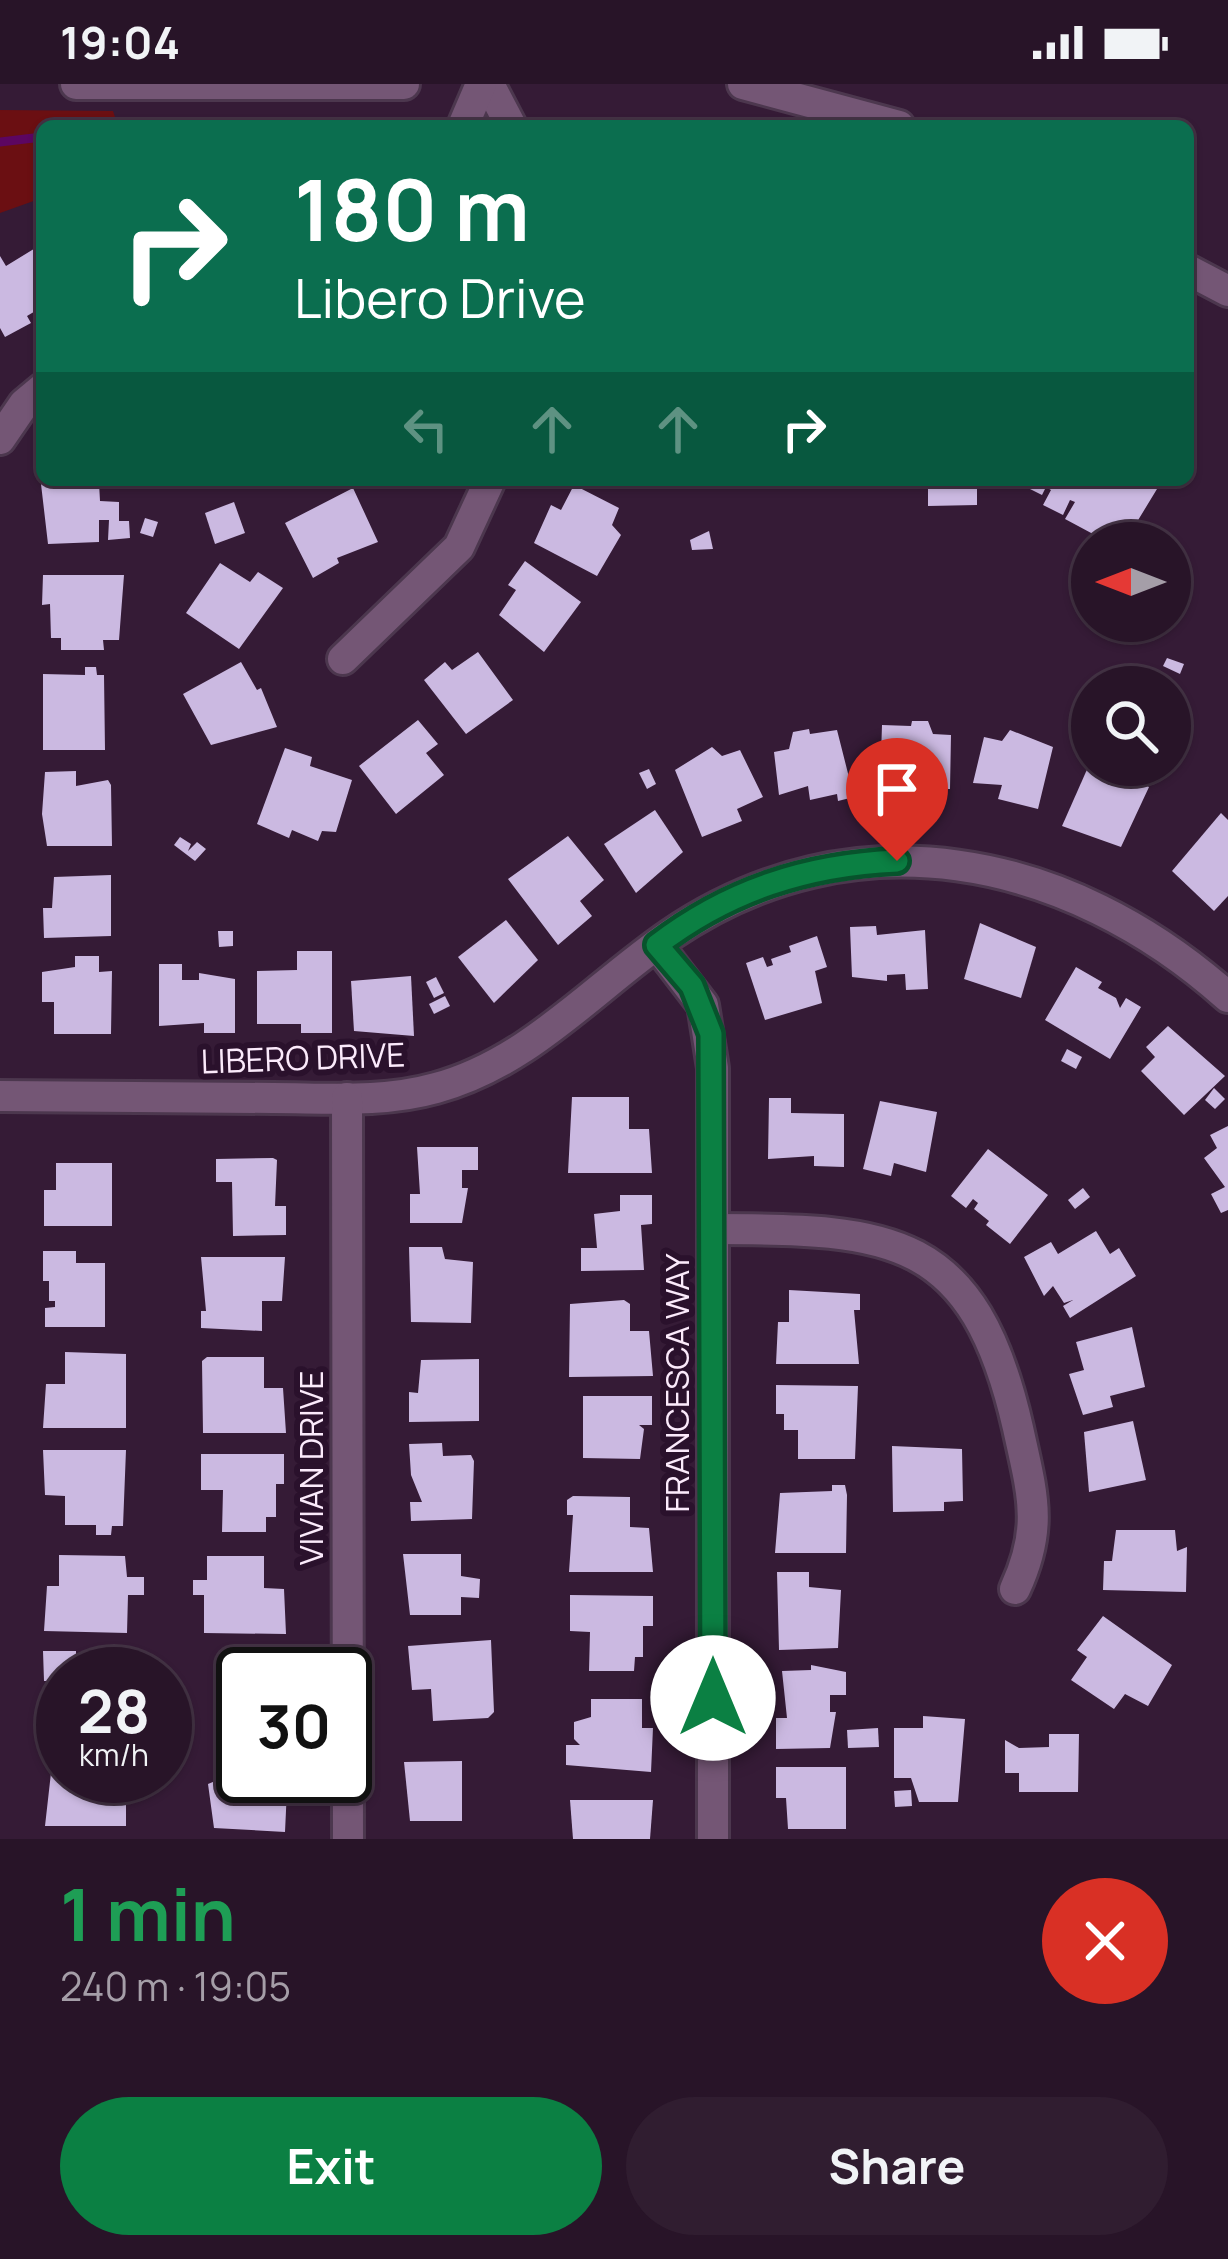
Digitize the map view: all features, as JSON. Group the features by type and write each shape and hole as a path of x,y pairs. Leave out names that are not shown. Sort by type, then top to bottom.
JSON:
{"street":[{"path":"76,84 404,84"},
{"path":"466,120 485,84"},
{"path":"485,84 507,120"},
{"path":"743,84 877,120"},
{"path":"1194,273 1228,291"},
{"path":"0,439 36,394"},
{"path":"343,659 459,547 487,486"},
{"name":"LIBERO DRIVE","path":"0,1096 347,1098 435,1088 508,1058 657,945 731,898 774,880 850,863 942,862 994,869 1077,899 1161,947 1228,997"},
{"name":"FRANCESCA WAY","path":"657,945 692,986 711,1034 713,1839"},
{"name":"VIVIAN DRIVE","path":"347,1098 348,1839"},
{"path":"713,1229 858,1233 922,1258 970,1300 1003,1360 1034,1504 1031,1555 1015,1589"}],"shaded area":[{"path":"0,110 113,111 116,120 36,120 36,200 0,213"}],"building":[{"path":"36,248 36,311 27,316 31,323 5,337 0,328 0,256 6,266"},
{"path":"41,486 99,486 100,501 119,502 119,521 129,521 130,538 108,540 109,520 99,520 99,542 48,544"},
{"path":"573,486 619,508 612,525 621,535 597,576 534,543 551,505 561,510"},
{"path":"928,486 977,486 977,505 928,506"},
{"path":"1029,486 1157,489 1137,522 1071,522 1065,519 1075,502 1070,500 1063,515 1043,505 1051,490 1046,487 1042,495"},
{"path":"353,488 378,542 337,558 339,563 313,578 285,523"},
{"path":"234,502 245,533 215,544 205,513"},
{"path":"145,518 158,522 153,537 140,533"},
{"path":"709,531 713,549 692,550 690,540"},
{"path":"525,561 581,602 544,652 499,615 516,590 508,585"},
{"path":"220,563 250,582 258,572 283,588 239,649 186,613"},
{"path":"43,575 124,575 119,640 103,640 104,650 61,650 61,638 51,638 50,604 42,605"},
{"path":"478,652 513,700 466,734 424,680 445,662 452,670"},
{"path":"1167,658 1184,664 1183,666 1163,666"},
{"path":"241,662 257,690 261,688 277,727 211,745 183,694"},
{"path":"85,667 96,667 97,675 104,675 105,750 43,750 43,674 85,675"},
{"path":"418,720 438,744 426,753 444,775 396,814 359,766"},
{"path":"912,721 928,721 933,734 951,735 950,789 929,789 929,777 920,777 920,793 880,787 882,725 911,726"},
{"path":"809,729 810,734 837,730 854,797 838,801 837,794 810,800 808,786 779,795 774,752 789,749 793,732"},
{"path":"1010,730 1053,747 1038,809 998,799 1002,785 973,783 984,737 1002,741"},
{"path":"712,747 722,756 740,750 763,797 737,809 742,821 702,837 675,770"},
{"path":"285,748 312,757 310,766 352,780 336,832 322,831 318,841 292,830 289,838 257,824"},
{"path":"649,769 656,784 647,789 639,773"},
{"path":"76,771 76,786 108,780 111,785 112,846 47,846 42,814 45,772"},
{"path":"1080,786 1149,787 1121,847 1062,826"},
{"path":"655,810 683,852 636,893 604,844"},
{"path":"1221,813 1228,820 1228,896 1214,911 1172,871"},
{"path":"568,836 604,880 580,901 592,916 558,945 508,879"},
{"path":"180,837 191,844 188,851 197,842 206,849 195,861 174,845"},
{"path":"111,875 111,936 44,938 43,908 52,908 54,877"},
{"path":"506,920 538,960 494,1003 458,957"},
{"path":"980,923 1036,947 1021,998 964,979"},
{"path":"876,926 877,935 925,930 928,989 906,990 905,974 887,975 887,981 852,977 850,927"},
{"path":"218,931 233,931 233,946 219,947"},
{"path":"817,936 827,967 815,971 822,1003 765,1020 746,963 763,957 767,967 773,965 771,959 791,952 789,946"},
{"path":"297,951 332,951 332,1033 301,1033 301,1024 257,1024 257,971 297,970"},
{"path":"75,956 99,956 99,972 112,971 111,1034 54,1034 54,1002 42,1002 42,972 75,967"},
{"path":"159,964 182,964 182,980 199,980 199,973 235,979 235,1033 204,1033 204,1023 159,1026"},
{"path":"1076,967 1102,982 1098,988 1116,998 1120,1008 1126,998 1141,1007 1110,1059 1045,1020"},
{"path":"411,976 414,1036 354,1031 351,981"},
{"path":"436,977 444,993 434,998 426,982"},
{"path":"445,996 450,1006 434,1014 429,1004"},
{"path":"1168,1026 1225,1076 1184,1115 1141,1071 1155,1057 1146,1047"},
{"path":"1067,1049 1082,1057 1076,1069 1061,1061"},
{"path":"1214,1088 1225,1099 1215,1109 1205,1100"},
{"path":"572,1097 629,1097 629,1129 649,1129 652,1173 568,1173"},
{"path":"769,1098 791,1098 791,1113 844,1114 844,1167 814,1166 814,1156 768,1159"},
{"path":"880,1101 937,1112 926,1172 894,1163 891,1176 863,1169"},
{"path":"1228,1126 1228,1210 1221,1213 1211,1194 1225,1187 1204,1158 1217,1148 1210,1135"},
{"path":"417,1147 478,1147 478,1170 462,1170 462,1188 468,1188 462,1223 410,1223 410,1194 420,1194"},
{"path":"988,1149 1048,1195 1010,1244 986,1225 989,1221 974,1209 978,1203 973,1199 966,1208 951,1196"},
{"path":"216,1159 277,1160 275,1206 286,1206 286,1235 233,1236 232,1182 216,1182"},
{"path":"56,1163 112,1163 112,1226 44,1226 44,1190 56,1190"},
{"path":"1083,1188 1090,1197 1075,1209 1068,1200"},
{"path":"620,1195 652,1195 652,1224 641,1225 644,1270 581,1271 581,1248 597,1248 594,1214 620,1211"},
{"path":"1096,1231 1110,1254 1119,1248 1136,1276 1070,1318 1063,1306 1073,1300 1064,1303 1053,1286 1044,1296 1024,1257 1051,1242 1058,1254"},
{"path":"409,1247 442,1247 445,1259 473,1262 471,1323 411,1322"},
{"path":"43,1251 76,1251 76,1263 105,1263 105,1327 45,1327 45,1308 55,1307 55,1301 49,1301 49,1281 43,1281"},
{"path":"201,1257 285,1257 282,1301 262,1301 262,1331 201,1328 201,1311 206,1311"},
{"path":"789,1290 860,1294 860,1310 854,1310 859,1364 776,1364 778,1322 789,1322"},
{"path":"624,1300 630,1304 630,1331 649,1331 653,1376 569,1377 570,1304"},
{"path":"1132,1327 1145,1387 1110,1396 1113,1407 1083,1415 1069,1374 1084,1370 1076,1342"},
{"path":"65,1352 126,1354 126,1428 43,1428 46,1384 65,1384"},
{"path":"207,1357 264,1357 264,1388 283,1388 286,1433 203,1433 202,1361"},
{"path":"479,1359 479,1421 409,1422 409,1392 418,1393 421,1360"},
{"path":"776,1385 858,1386 855,1459 798,1459 798,1430 784,1430 784,1414 776,1414"},
{"path":"583,1396 652,1396 652,1425 639,1425 644,1429 640,1459 583,1458"},
{"path":"1133,1421 1146,1480 1089,1492 1084,1432"},
{"path":"442,1443 443,1456 471,1455 474,1461 472,1519 411,1521 410,1502 422,1502 411,1475 409,1444"},
{"path":"892,1446 962,1449 963,1501 944,1502 944,1511 893,1512"},
{"path":"43,1450 126,1450 123,1526 112,1526 111,1535 96,1535 96,1525 65,1525 65,1496 45,1495"},
{"path":"201,1454 284,1454 284,1484 276,1484 276,1517 266,1517 266,1532 222,1532 223,1490 201,1490"},
{"path":"832,1485 845,1485 846,1553 775,1553 780,1493 832,1491"},
{"path":"573,1496 630,1497 630,1527 649,1528 653,1572 569,1572 573,1515 567,1515 567,1500"},
{"path":"1116,1530 1175,1530 1177,1551 1187,1547 1186,1592 1103,1590 1104,1561 1112,1561"},
{"path":"403,1554 461,1554 461,1576 480,1579 479,1598 461,1597 461,1615 410,1615"},
{"path":"59,1555 125,1556 127,1577 144,1577 144,1595 128,1595 127,1633 44,1631 47,1586 59,1586"},
{"path":"207,1556 264,1556 264,1588 284,1589 286,1634 204,1633 204,1595 193,1595 193,1580 207,1580"},
{"path":"777,1572 809,1572 809,1587 841,1590 838,1648 779,1650"},
{"path":"570,1595 653,1596 653,1626 643,1626 643,1657 635,1657 634,1671 589,1671 590,1632 570,1631"},
{"path":"1103,1616 1172,1665 1148,1706 1125,1694 1114,1709 1071,1680 1087,1657 1077,1650"},
{"path":"491,1640 494,1712 488,1718 433,1721 431,1689 412,1690 408,1646"},
{"path":"811,1665 846,1672 846,1695 830,1695 830,1712 836,1712 830,1748 776,1749 776,1718 787,1718 782,1671 811,1670"},
{"path":"591,1699 642,1699 642,1728 653,1728 651,1772 566,1765 566,1745 580,1745 574,1739 574,1722 591,1717"},
{"path":"923,1716 965,1719 958,1802 919,1802 911,1778 894,1778 894,1728 923,1728"},
{"path":"878,1728 879,1747 848,1748 847,1730"},
{"path":"1049,1734 1079,1734 1078,1792 1019,1792 1019,1773 1005,1773 1005,1740 1019,1748 1049,1747"},
{"path":"462,1761 462,1821 410,1821 404,1762"},
{"path":"776,1767 846,1767 846,1829 788,1829 786,1798 776,1798"},
{"path":"216,1781 216,1803 286,1803 285,1832 214,1828 208,1784"},
{"path":"911,1790 912,1806 895,1807 894,1791"},
{"path":"570,1800 653,1800 650,1839 573,1839"},
{"path":"48,1803 126,1803 126,1826 45,1826"}],"waterway":[{"path":"0,142 36,138"}],"route":[{"path":"713,1698 711,1034 692,986 657,945 731,898 774,880 850,863 897,861"}]}
